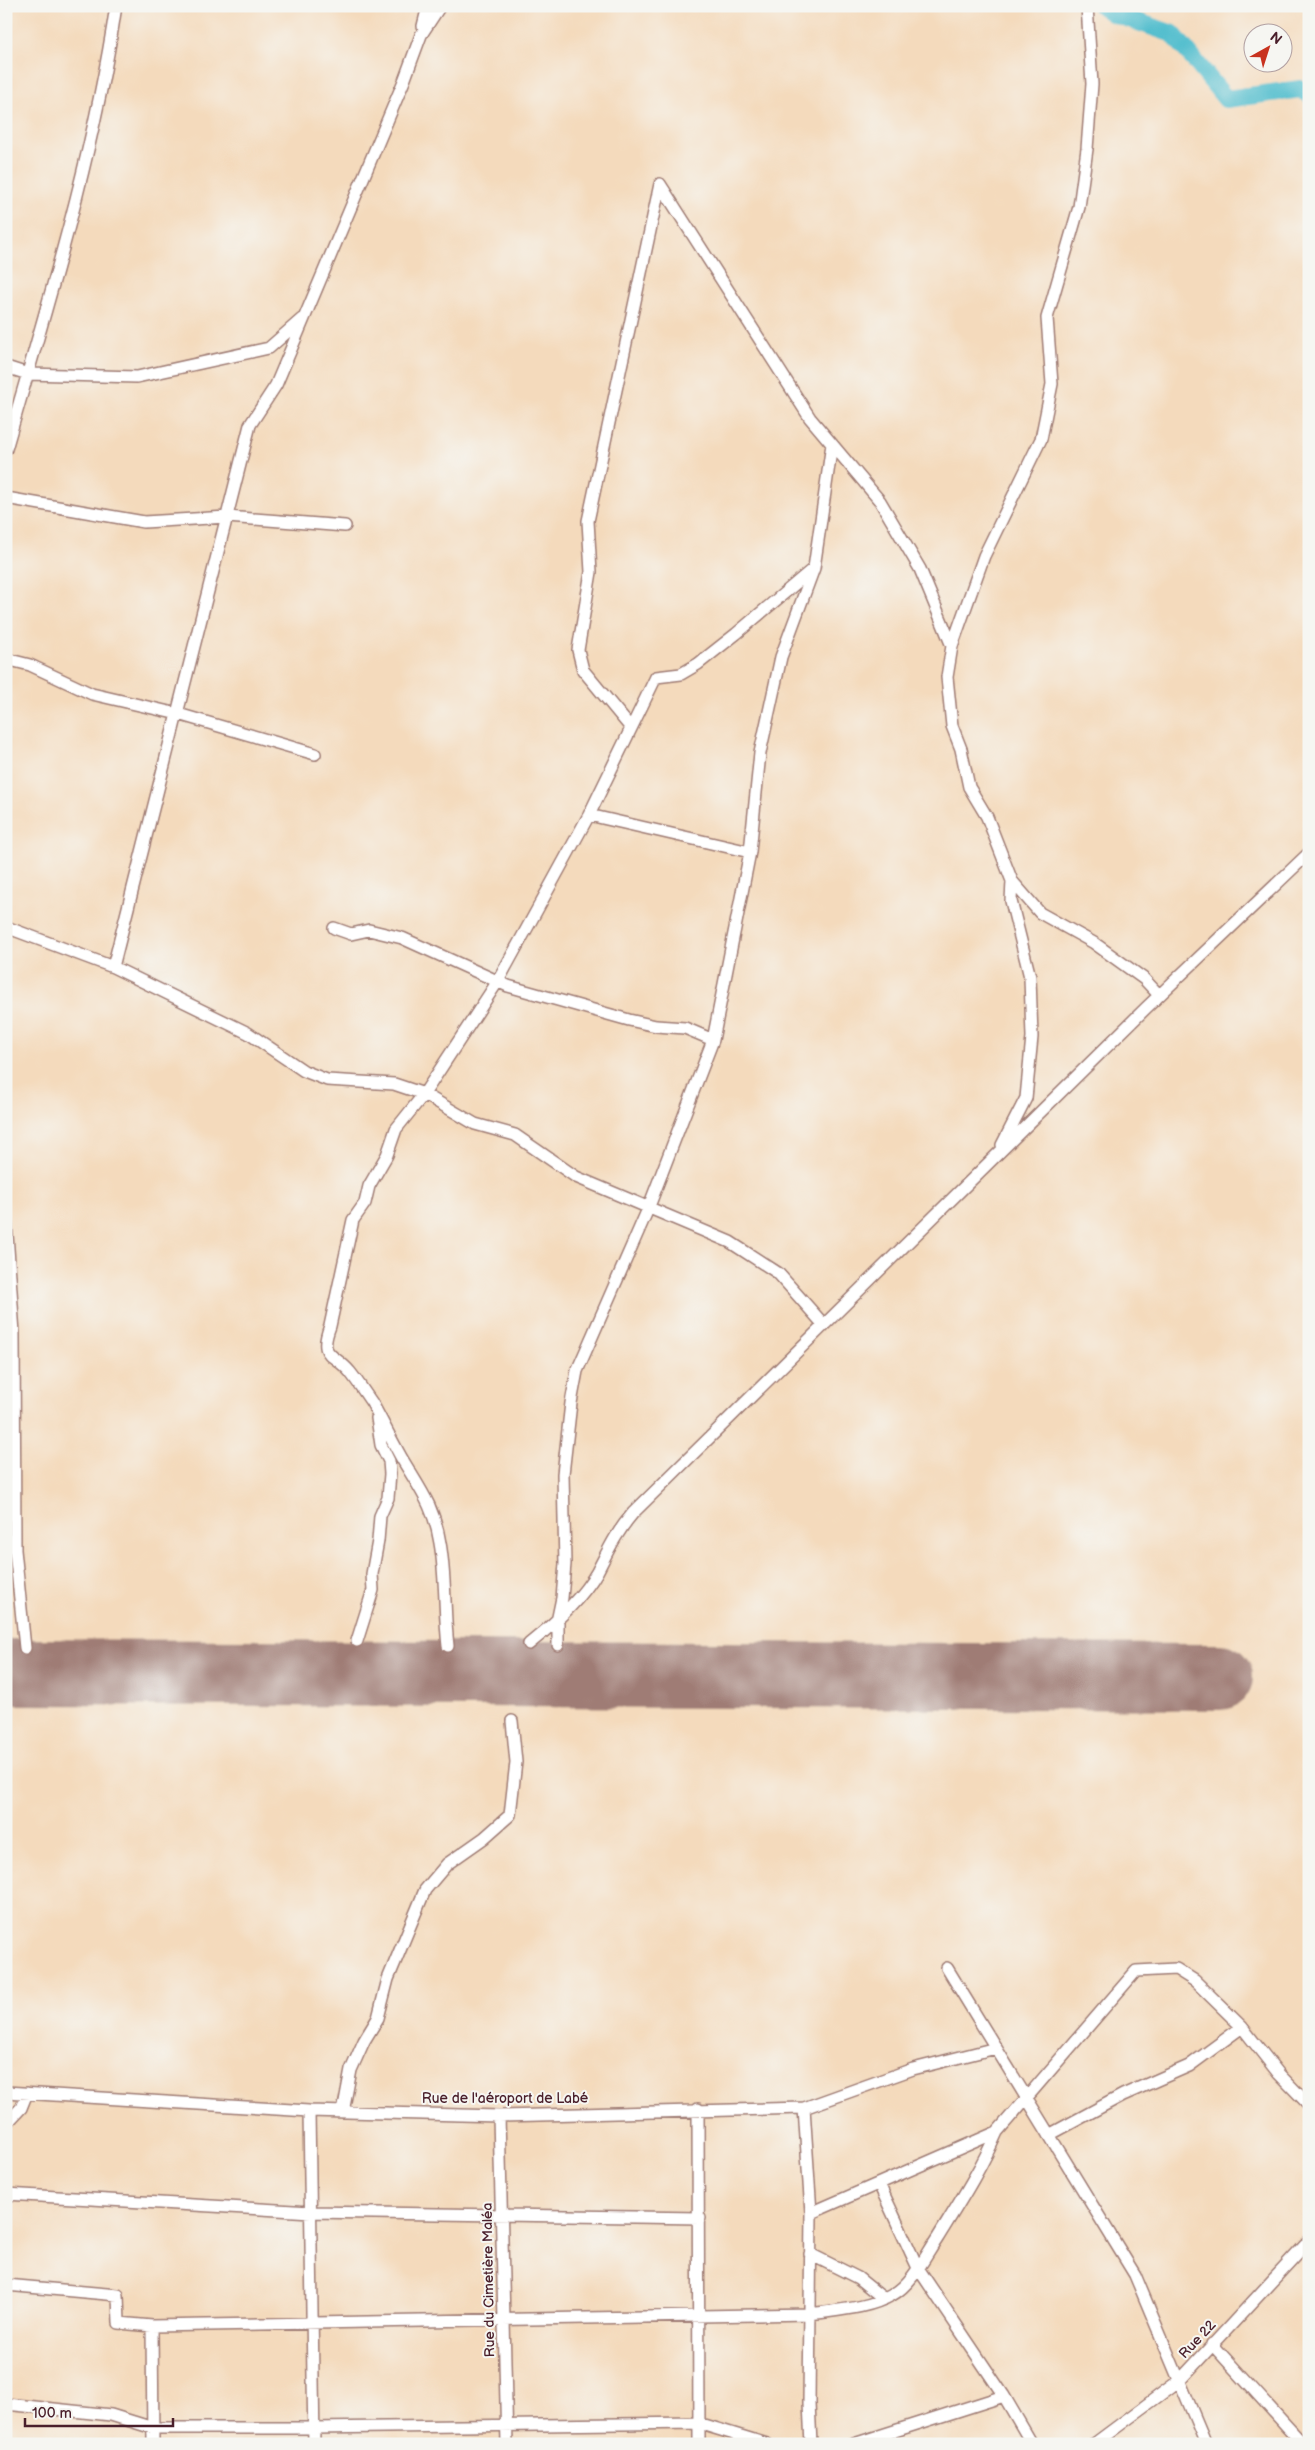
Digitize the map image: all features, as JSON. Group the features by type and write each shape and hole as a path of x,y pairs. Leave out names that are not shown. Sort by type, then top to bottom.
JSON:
{"street":[{"path":"6,449 79,194 105,82 116,6"},
{"path":"113,968 250,426 276,385 404,81 421,35 428,6"},
{"path":"421,35 440,6"},
{"path":"1087,6 1092,84 1087,150 1080,206 1047,318 1052,384 1041,439 984,556 952,646 947,677 952,726 961,749 969,787 987,817 1012,881 1040,913 1094,943 1144,979 1160,995"},
{"path":"631,728 583,670 578,650 591,572 588,521 660,184 810,418 880,501 920,569 952,646"},
{"path":"6,367 28,374 138,377 269,348 304,318"},
{"path":"558,1645 558,1618 565,1564 563,1474 571,1403 577,1371 648,1209 713,1040 750,852 760,753 782,657 814,568 832,444"},
{"path":"6,498 144,522 227,517 345,526"},
{"path":"448,1646 440,1543 434,1516 426,1496 400,1456 376,1411 348,1370 326,1350 324,1341 330,1326 353,1220 365,1203 369,1186 387,1155 396,1129 424,1094 498,981 589,815 656,677 680,674 698,664 814,568"},
{"path":"6,659 30,665 92,694 178,714 314,754"},
{"path":"589,815 750,852"},
{"path":"529,1644 569,1608 596,1572 608,1547 633,1513 996,1155 1309,853"},
{"path":"996,1155 1026,1098 1032,1037 1030,977 1011,902 1012,881"},
{"path":"6,927 113,968 248,1033 304,1071 327,1080 394,1084 424,1094 475,1124 515,1135 576,1177 730,1242 778,1273 824,1325"},
{"path":"334,928 351,934 370,930 402,938 498,981 629,1020 656,1026 685,1028 713,1040"},
{"path":"6,1220 14,1333 15,1550 25,1648"},
{"path":"357,1641 372,1590 372,1574 380,1516 388,1498 390,1474 390,1461 381,1445 376,1411"},
{"path":"343,2112 351,2070 364,2041 378,2018 388,1979 425,1890 447,1864 484,1838 510,1815 516,1762 512,1721"},
{"path":"948,1968 1135,2275 1206,2444"},
{"path":"6,2285 118,2295 119,2323 152,2326 810,2314 868,2305 892,2295 918,2268 970,2189 997,2132 1136,1972 1176,1969 1195,1981 1242,2026 1279,2074 1309,2105"},
{"path":"1049,2135 1123,2095 1189,2066 1242,2026"},
{"name":"Rue de l'aéroport de Labé","path":"6,2092 309,2111 499,2116 698,2109 804,2108 913,2069 996,2048"},
{"path":"6,2124 21,2108 27,2093"},
{"path":"804,2108 811,2213 809,2403 811,2444"},
{"path":"698,2109 700,2218 699,2444"},
{"path":"309,2111 314,2444"},
{"name":"Rue du Cimetière Maléa","path":"499,2116 507,2444"},
{"path":"811,2213 997,2132"},
{"path":"879,2184 918,2268 1004,2396 1032,2444"},
{"path":"6,2194 311,2212 700,2218"},
{"name":"Rue 22","path":"1094,2444 1180,2380 1309,2241"},
{"path":"810,2254 858,2278 884,2299"},
{"path":"152,2326 153,2444"},
{"path":"1212,2344 1303,2444"},
{"path":"854,2444 1004,2396"},
{"path":"6,2404 111,2415 153,2428 698,2423 767,2444"}],"waterway":[{"path":"1102,6 1112,13 1173,34 1226,99 1301,89 1309,94"}],"runway":[{"path":"6,1672 1220,1677"}]}
